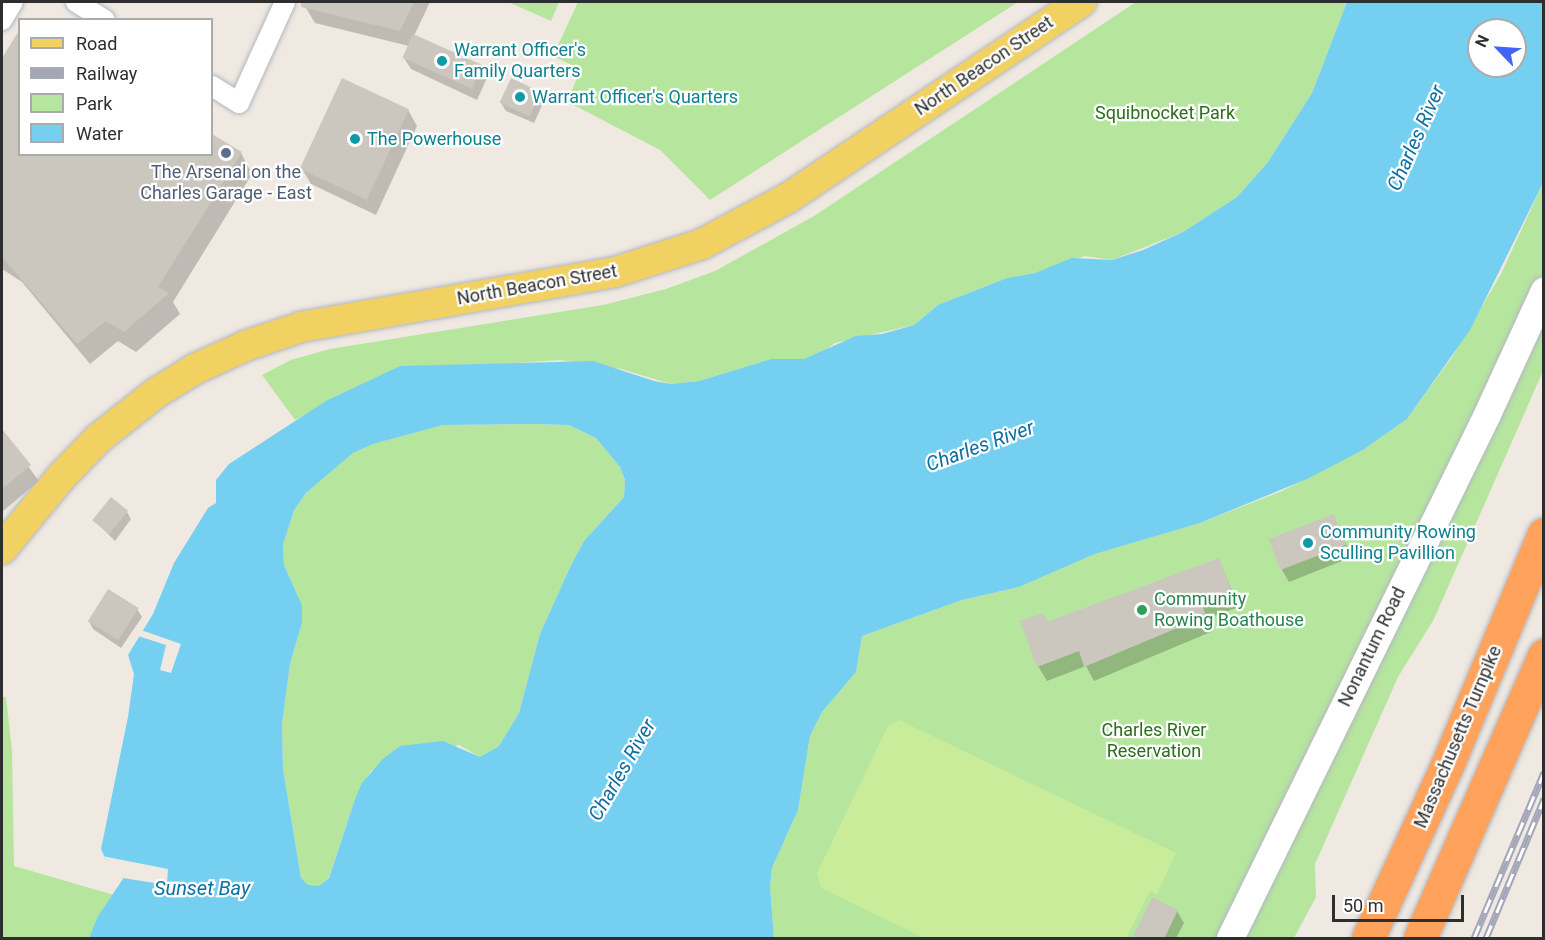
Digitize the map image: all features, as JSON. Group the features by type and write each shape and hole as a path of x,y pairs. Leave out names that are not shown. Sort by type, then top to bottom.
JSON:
{"highway":[{"name":"Massachusetts Turnpike","path":"1368,939 1448,763 1544,534"},
{"path":"1420,939 1544,655"}],"main road":[{"name":"North Beacon Street","path":"2,549 54,484 99,438 156,393 195,369 245,346 301,327 599,275 695,247 788,198 1081,2"},
{"name":"Nonantum Road","path":"1230,939 1487,414 1544,290"}],"street":[{"path":"2,20 13,2"},
{"path":"76,2 102,18"},
{"path":"213,87 239,103 285,2"}],"green space":[{"path":"508,2 559,2 551,21"},
{"path":"578,2 1018,2 710,200 660,150 568,102 580,69 553,56"},
{"name":"Squibnocket Park","path":"1136,2 1347,2 1312,93 1268,162 1237,197 1183,232 1112,260 1085,256 1035,273 1007,278 938,305 914,325 835,343 820,354 804,359 771,359 699,381 671,384 621,369 560,360 440,368 400,366 295,420 262,375 291,360 330,349 603,305 666,289 715,271 814,216"},
{"name":"Charles River Reservation","path":"1543,183 1543,371 1434,619 1398,677 1315,864 1316,897 1294,938 774,938 770,886 772,868 798,810 810,736 822,712 856,672 862,636 962,600 1019,587 1095,554 1200,523 1282,491 1363,450 1407,419 1452,357 1501,274"},
{"path":"443,425 569,425 596,438 620,467 625,480 624,497 584,541 571,565 540,634 519,713 499,746 480,757 459,745 371,771 355,799 329,877 320,886 308,886 301,878 283,769 282,724 290,664 302,623 302,605 284,565 283,545 294,510 306,493 353,453 373,444"},
{"path":"2,697 6,697 12,751 14,866 114,895 105,905 89,938 2,938"},
{"path":"899,720 1176,853 1157,894 1150,891 1126,938 924,938 821,888 817,873 888,726"}],"water":[{"path":"1347,2 1543,2 1543,183 1470,330 1407,419 1363,450 1307,479 1200,523 1095,554 1019,587 962,600 862,636 856,672 822,712 810,736 798,810 772,868 770,886 774,938 89,938 98,916 129,870 105,858 101,849 128,717 134,674 128,655 153,614 174,563 208,508 216,503 216,480 229,464 326,401 400,366 593,361 654,381 671,384 699,381 771,359 804,359 856,336 882,334 914,325 938,305 1007,278 1035,273 1072,258 1112,260 1143,250 1183,232 1237,197 1268,162 1312,93","holes":["443,425 569,425 596,438 620,467 625,480 624,497 584,541 571,565 540,634 519,713 499,746 480,757 443,741 400,746 383,759 362,783 329,878 319,886 308,885 301,878 283,769 282,724 290,664 302,623 302,605 284,565 283,545 294,510 306,493 353,453 373,444"]}],"pier":[{"path":"141,630 181,644 171,673 160,670 166,645 138,636"},
{"path":"102,856 168,869 167,885 123,878 126,871"}],"building":[{"path":"301,2 414,2 400,31 301,7"},
{"path":"18,32 18,156 213,156 213,135 242,152 158,287 169,293 124,332 106,321 77,344 2,257 2,58"},
{"name":"Warrant Officer's Family Quarters","path":"413,34 482,65 472,89 402,58"},
{"name":"The Powerhouse","path":"342,78 409,109 367,200 300,169"},
{"name":"Warrant Officer's Quarters","path":"511,78 541,92 529,116 500,102"},
{"path":"2,429 31,465 2,489"},
{"path":"111,497 128,511 109,534 92,520"},
{"name":"Community Rowing Sculling Pavillion","path":"1334,514 1346,545 1280,570 1269,539"},
{"name":"Community Rowing Boathouse","path":"1219,558 1232,592 1201,603 1206,616 1084,667 1079,651 1037,667 1020,621 1044,613 1047,622"},
{"path":"108,589 139,608 118,640 88,621"},
{"path":"1152,897 1178,910 1164,939 1132,939"}],"railway":[{"path":"1474,938 1544,772"},
{"path":"1486,938 1544,799"}],"place":[{"name":"Warrant Officer's Family Quarters","path":"442,61"},
{"name":"Warrant Officer's Quarters","path":"520,97"},
{"name":"The Powerhouse","path":"355,139"},
{"name":"The Arsenal on the Charles Garage - East","path":"226,153"},
{"name":"Community Rowing Sculling Pavillion","path":"1308,543"},
{"name":"Community Rowing Boathouse","path":"1142,610"}],"water label":[{"name":"Charles River","path":"1416,138"},
{"name":"Charles River","path":"980,446"},
{"name":"Charles River","path":"622,770"},
{"name":"Sunset Bay","path":"202,888"}]}
